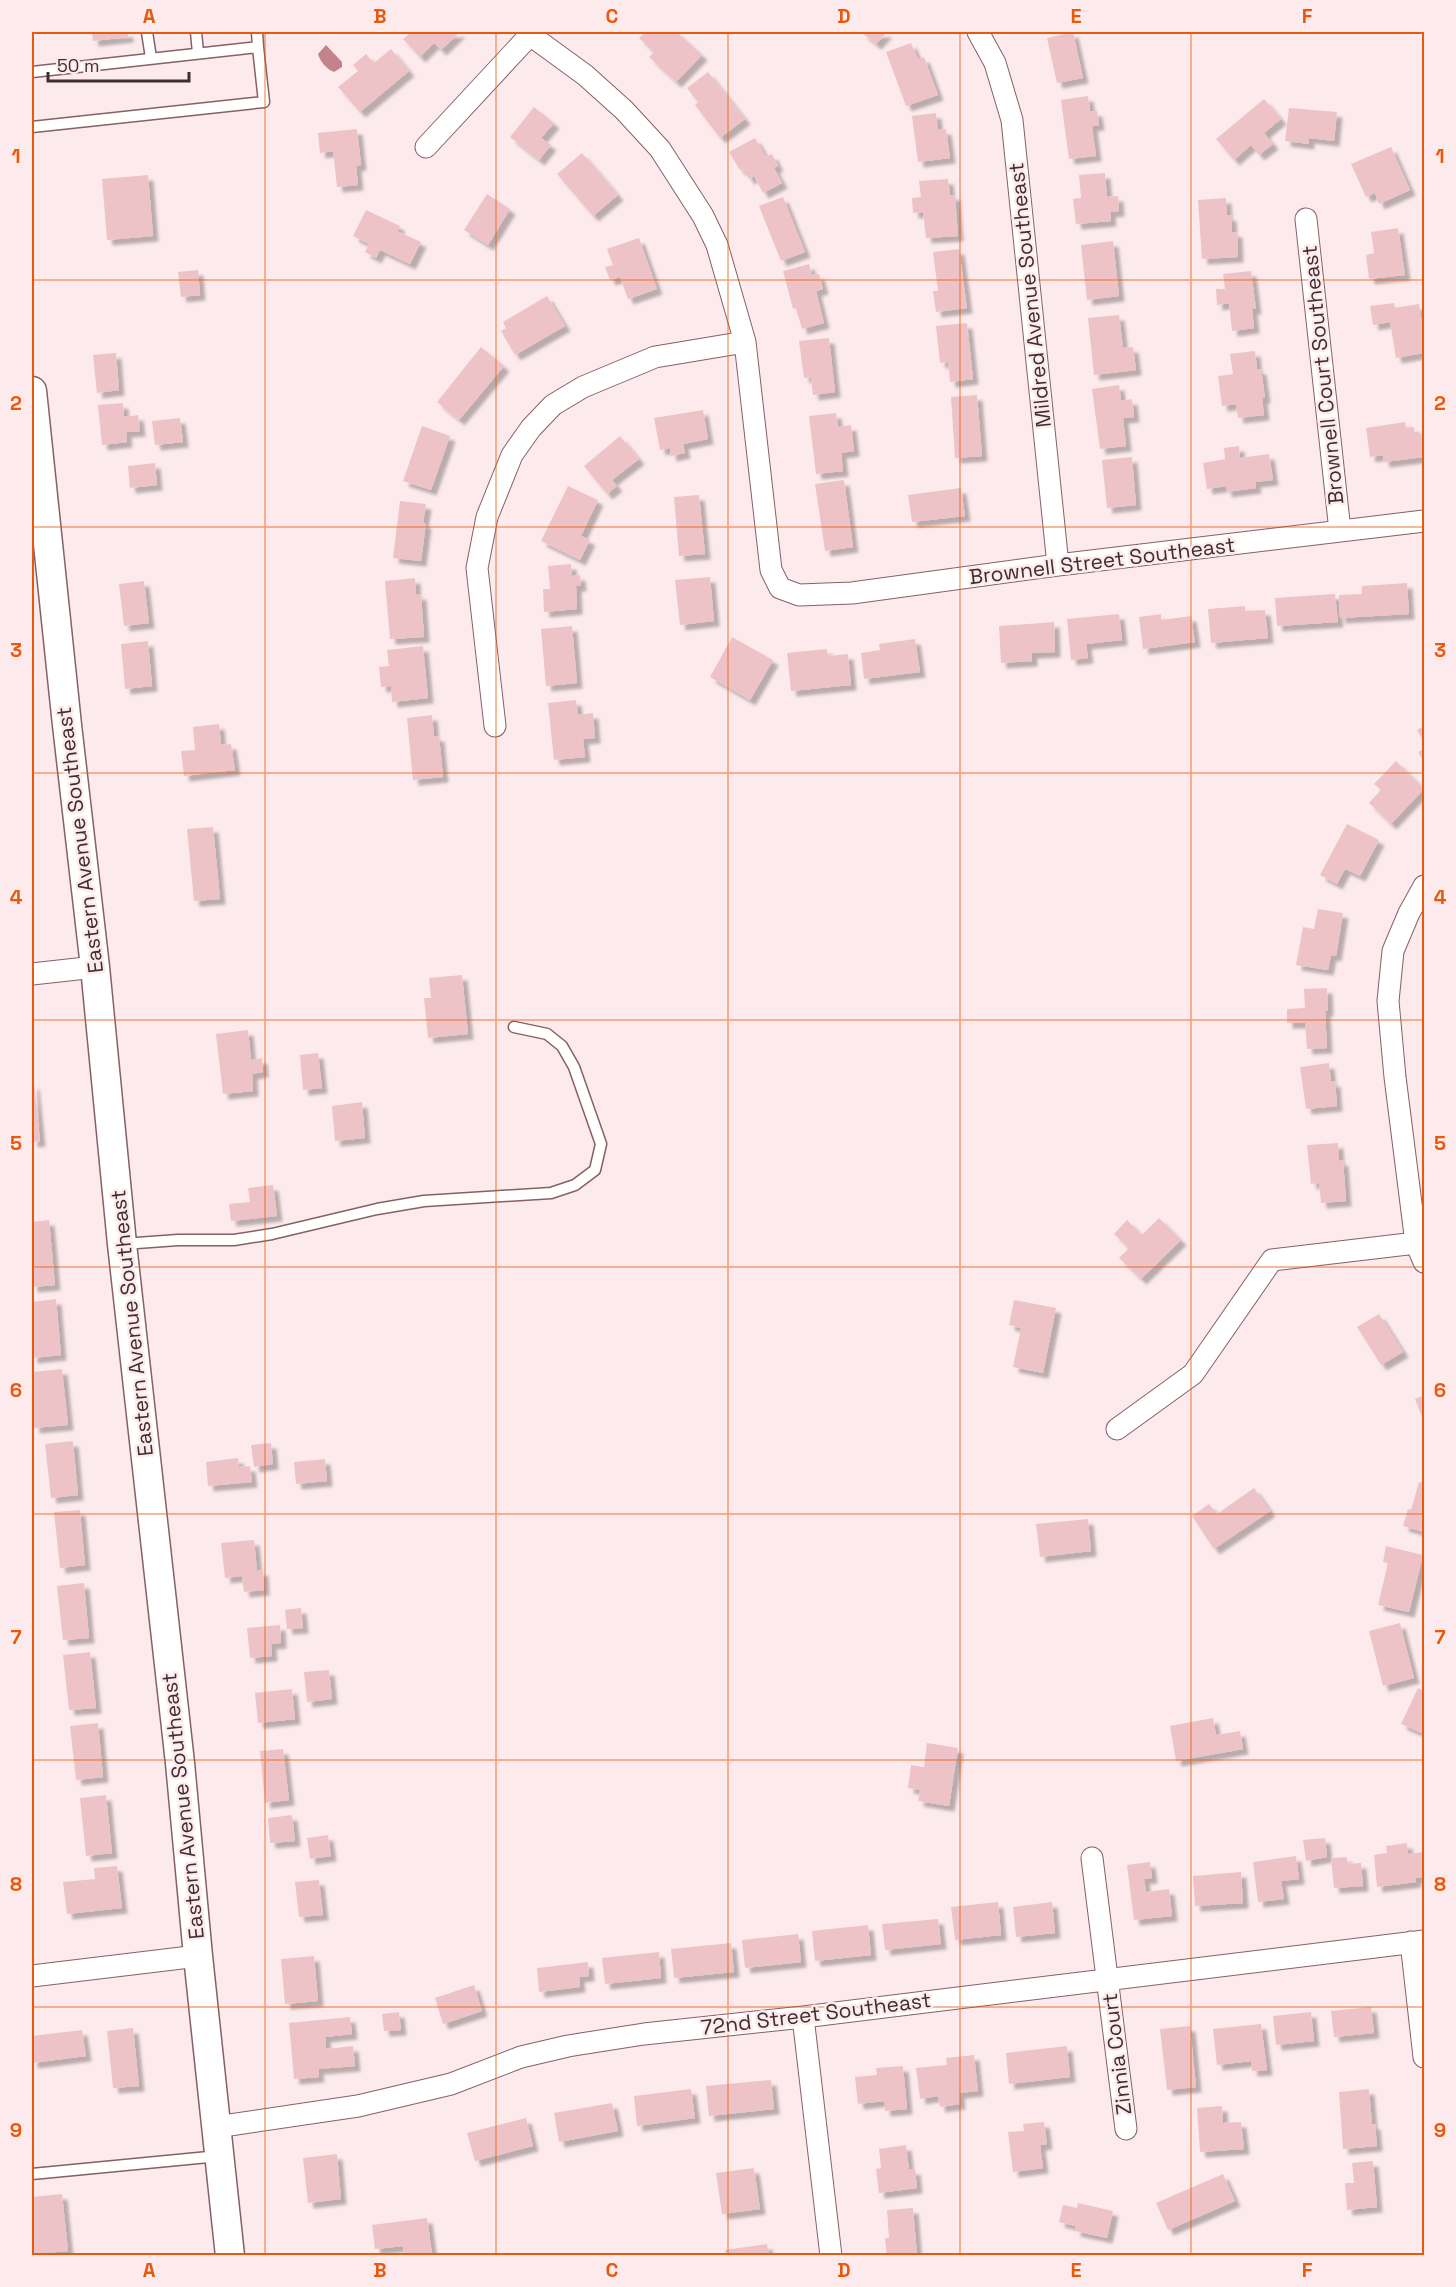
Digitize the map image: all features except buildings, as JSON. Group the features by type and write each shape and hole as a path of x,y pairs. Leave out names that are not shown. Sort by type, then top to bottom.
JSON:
{"street":[{"name":"Mildred Avenue Southeast","path":"978,32 995,63 1012,120 1058,565"},
{"path":"426,147 528,33 585,75 624,110 670,162 703,216 717,245 744,342 655,357 607,375 553,405 531,428 512,455 487,517 477,568 495,726"},
{"name":"Brownell Court Southeast","path":"1306,219 1340,531"},
{"name":"Brownell Street Southeast","path":"744,342 771,570 780,588 800,595 852,593 1058,565 1425,521"},
{"name":"Eastern Avenue Southeast","path":"32,391 180,1763 230,2256"},
{"path":"1116,1428 1193,1374 1272,1260 1420,1252 1395,1077 1388,1001 1393,951 1409,913 1425,886"},
{"path":"32,974 95,967"},
{"name":"Zinnia Court","path":"1092,1858 1126,2129"},
{"path":"1418,1941 1425,2056"},
{"name":"72nd Street Southeast","path":"216,2127 358,2106 451,2084 521,2057 568,2046 644,2034 803,2017 1418,1941"},
{"path":"32,1976 198,1956"},
{"path":"803,2017 831,2256"}],"lane":[{"path":"147,32 150,58"},
{"path":"196,32 198,53"},
{"path":"32,127 264,102 257,32"},
{"path":"32,72 258,47"},
{"path":"123,1244 178,1240 234,1240 424,1201 551,1193 575,1185 596,1170 601,1144 574,1066 562,1046 548,1034 514,1026"},
{"path":"32,2174 219,2156"}],"shaded area":[{"path":"326,45 342,62 342,67 334,72 328,69 318,54"}]}
